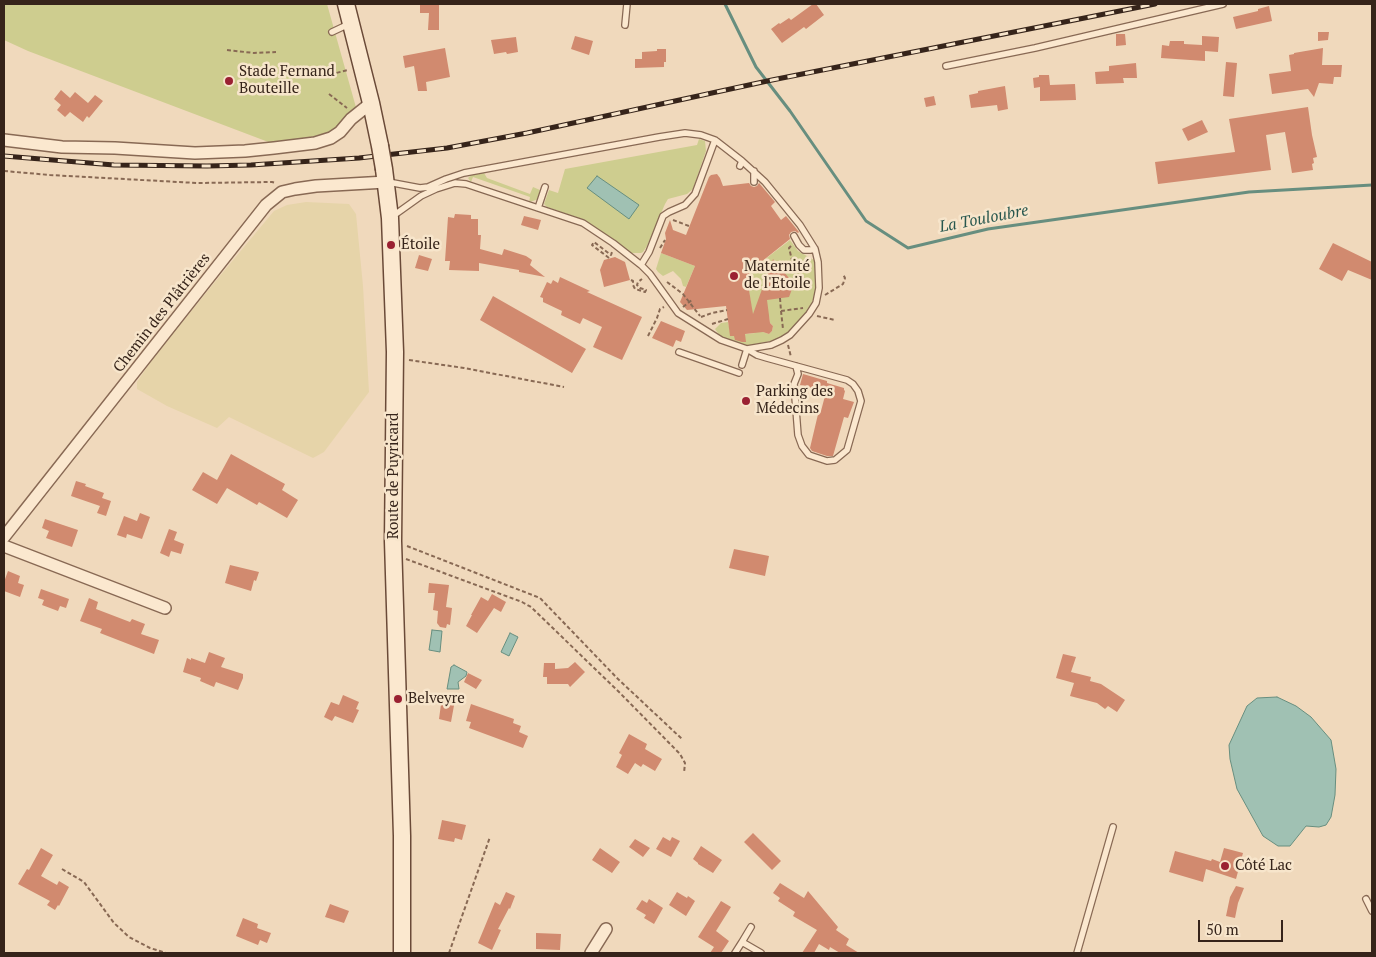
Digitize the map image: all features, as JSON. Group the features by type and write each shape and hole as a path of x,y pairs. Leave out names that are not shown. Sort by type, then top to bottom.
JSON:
{"main road":[{"name":"Route de Puyricard","path":"346,4 372,102 385,175 390,218 394,359 393,548 402,836 402,953"}],"street":[{"path":"4,140 62,147 171,152 245,151 324,141 340,132 351,119 372,102"},
{"name":"Chemin des Plâtrières","path":"4,537 266,205 282,192 385,175"},
{"path":"4,546 165,608"},
{"path":"591,953 606,929"}],"lane":[{"path":"625,25 628,4"},
{"path":"946,66 1035,48 1223,4"},
{"path":"332,32 351,23"},
{"path":"385,175 420,188 428,187 464,173 659,137 685,134 701,135 715,140 741,164 754,171 792,214 815,249 819,275 816,303 810,313 790,335 771,345 747,349"},
{"path":"642,265 663,216 685,205 695,194 715,140"},
{"path":"754,171 754,182"},
{"path":"390,218 420,196 455,184 466,184 582,223 642,265 678,313 721,340 747,349 757,355 793,365 847,380 853,384 858,391 860,401 850,443 847,450 835,460 827,461 809,455 800,440 794,384 798,374 793,365"},
{"path":"538,208 545,187"},
{"path":"795,239 804,250 815,249"},
{"path":"742,365 747,349"},
{"path":"679,352 739,373"},
{"path":"1077,953 1113,827"},
{"path":"1366,899 1372,911"},
{"path":"735,953 751,927"},
{"path":"742,942 761,953"}],"path":[{"path":"228,50 254,53 276,52"},
{"path":"324,76 346,70"},
{"path":"329,94 355,113 358,113"},
{"path":"4,171 197,182 272,182 294,189"},
{"path":"663,216 689,226"},
{"path":"595,239 612,252 611,255 594,242 592,245 609,258"},
{"path":"795,239 789,248 793,264 806,283 818,293 827,296 843,284 845,278 843,274"},
{"path":"611,247 618,253"},
{"path":"631,280 635,289 645,292 646,290 637,285 638,282 650,274"},
{"path":"657,283 662,278 683,294 695,310"},
{"path":"780,298 784,339 790,349 793,365"},
{"path":"689,303 693,299"},
{"path":"781,311 803,308 816,303"},
{"path":"648,336 660,309 668,305"},
{"path":"701,317 712,312 727,310"},
{"path":"810,313 835,320"},
{"path":"707,326 728,319"},
{"path":"394,359 414,360 464,368 564,387"},
{"path":"393,548 540,598 618,679 682,739"},
{"path":"393,548 531,607 680,754 685,763 684,772"},
{"path":"448,953 490,836"},
{"path":"62,869 84,882 114,923 129,937 150,948 166,953"}],"shaded area":[{"name":"Stade Fernand Bouteille","path":"4,4 327,4 357,111 329,134 271,143 28,51 4,40"},
{"path":"699,139 705,141 706,151 693,189 687,194 668,199 647,246 641,253 631,253 584,220 547,207 544,204 549,190 558,193 565,169 697,145"},
{"path":"484,173 487,178 530,194 533,187 540,190 538,199 529,202 530,197 473,177 471,182 468,178 473,174"},
{"path":"597,176 639,205 629,219 587,188"},
{"path":"306,202 349,204 356,214 363,286 369,392 324,452 313,458 229,417 217,428 167,406 137,389 137,382 154,357 274,211 287,205"},
{"path":"790,240 798,251 814,260 816,266 817,287 808,311 788,332 776,340 750,345 737,345 720,336 715,329 721,323 728,322 731,336 760,331 769,334 772,331 773,326 770,323 769,316 753,318 747,278 751,270"},
{"path":"661,253 695,266 686,287 683,286 681,279 673,271 663,276 658,272 656,269"},
{"path":"432,630 442,631 440,652 429,650"},
{"path":"510,633 518,637 509,656 501,652"},
{"path":"454,665 467,672 466,676 458,682 459,689 447,689 451,667"},
{"path":"1277,697 1296,706 1311,717 1331,740 1336,769 1335,795 1331,817 1326,825 1319,827 1306,826 1290,846 1278,846 1263,836 1237,789 1230,759 1229,745 1247,706 1257,698"}],"building":[{"path":"420,4 439,4 439,30 428,30 429,13 420,13"},
{"path":"813,4 816,4 824,15 806,29 804,27 782,43 771,29 789,18 791,20"},
{"path":"1269,6 1272,21 1236,29 1233,17 1258,11 1258,9"},
{"path":"1318,32 1329,32 1328,40 1318,41"},
{"path":"1116,34 1125,34 1126,45 1116,46"},
{"path":"575,36 593,41 589,55 571,49"},
{"path":"1202,36 1219,37 1218,52 1205,51 1205,61 1161,58 1162,45 1169,46 1170,41 1184,41 1184,44 1202,45"},
{"path":"516,37 518,52 494,54 491,40"},
{"path":"445,48 450,77 426,82 427,91 418,91 414,66 405,68 403,56"},
{"path":"1323,48 1322,65 1342,65 1341,77 1334,77 1333,84 1319,83 1314,97 1308,89 1272,94 1269,74 1291,71 1289,55"},
{"path":"657,49 666,49 664,67 635,68 635,59 642,59 642,52 657,51"},
{"path":"1226,62 1237,63 1234,97 1223,96"},
{"path":"1136,63 1137,78 1123,78 1124,83 1096,84 1095,72 1109,71 1109,66"},
{"path":"1039,75 1049,75 1050,85 1075,84 1076,100 1040,101 1040,87 1034,88 1033,78 1039,77"},
{"path":"1005,86 1008,109 998,111 997,105 971,108 969,95 978,93 978,91"},
{"path":"61,90 70,98 75,92 88,103 95,95 103,101 89,118 87,116 83,122 70,112 65,117 57,110 61,105 54,99"},
{"path":"934,96 936,105 926,107 924,98"},
{"path":"1308,107 1317,157 1313,158 1313,170 1292,173 1285,132 1266,135 1271,170 1158,184 1155,162 1235,152 1229,119"},
{"path":"1202,120 1208,132 1188,141 1182,129"},
{"path":"717,174 723,186 749,183 754,187 759,183 775,202 771,206 781,220 786,216 799,232 791,232 789,235 790,239 751,270 747,278 753,314 773,259 794,284 789,297 767,300 770,323 773,326 772,331 769,334 763,332 745,334 746,342 735,340 734,336 730,336 726,306 687,310 680,302 695,266 661,253 670,220 673,230 686,235 709,177"},
{"path":"455,214 471,215 471,219 478,219 478,235 481,235 480,249 502,255 504,249 526,256 532,260 530,265 545,277 479,263 479,271 449,270 450,261 445,261 448,217 454,218"},
{"path":"524,216 541,220 538,230 521,225"},
{"path":"1333,243 1372,262 1372,280 1348,270 1342,281 1319,269"},
{"path":"419,255 432,259 428,271 415,268"},
{"path":"615,257 625,262 630,280 604,287 600,270 604,260"},
{"path":"560,277 590,291 587,292 642,317 622,360 593,347 602,327 583,318 580,324 561,315 562,311 543,302 543,298 540,297 547,282 551,284 553,280 558,283"},
{"path":"493,296 586,349 572,373 480,320"},
{"path":"661,321 685,331 681,342 676,340 673,347 652,338"},
{"path":"803,374 844,388 843,399 854,402 848,418 844,417 833,456 812,451 810,448 819,410 821,411 826,392 800,385"},
{"path":"231,454 285,484 282,490 298,500 287,518 259,502 257,505 227,488 217,504 192,490 203,472 217,480"},
{"path":"76,481 104,493 102,498 111,501 106,516 97,513 100,506 71,496"},
{"path":"140,513 150,517 142,539 127,534 126,538 117,535 124,516 137,521"},
{"path":"45,519 78,530 72,547 46,538 49,531 42,528"},
{"path":"169,529 177,532 174,540 184,544 181,554 171,551 169,557 160,553"},
{"path":"734,549 769,556 765,576 729,568"},
{"path":"230,565 259,572 256,581 254,580 251,591 225,583"},
{"path":"8,571 20,576 18,583 24,585 20,597 4,591 4,582"},
{"path":"429,583 449,585 446,607 452,608 450,625 447,624 446,628 440,627 437,623 438,611 433,610 435,593 428,593"},
{"path":"41,589 69,599 66,608 60,606 58,611 42,605 44,600 38,598"},
{"path":"492,594 506,602 501,612 494,608 477,633 466,626 481,597 488,601"},
{"path":"89,598 98,602 96,609 130,622 132,619 145,624 141,634 159,640 154,654 100,633 102,629 80,621"},
{"path":"209,652 225,658 221,667 243,674 238,690 216,682 214,687 200,681 201,678 183,672 187,658 205,663"},
{"path":"1063,654 1076,657 1071,672 1091,677 1090,681 1101,684 1125,700 1117,712 1108,706 1105,709 1097,703 1070,696 1074,683 1056,678"},
{"path":"575,662 585,672 570,687 568,684 547,684 547,677 543,677 544,663 555,663 555,669 568,668"},
{"path":"468,673 482,680 476,689 464,682"},
{"path":"343,695 359,702 356,709 359,710 353,723 335,716 332,721 324,717 331,702 339,705"},
{"path":"442,697 455,700 451,722 439,719"},
{"path":"471,704 514,719 513,723 521,726 519,732 528,736 523,748 469,728 471,722 466,721"},
{"path":"629,734 647,744 645,749 662,759 655,771 643,764 641,767 635,763 628,774 616,767 622,755 619,753"},
{"path":"442,820 466,825 462,840 455,838 454,842 438,839"},
{"path":"753,833 781,861 772,870 744,842"},
{"path":"663,837 670,841 672,837 680,841 671,857 656,849"},
{"path":"635,839 650,848 643,857 629,847"},
{"path":"701,846 722,860 713,873 693,859"},
{"path":"41,848 53,855 41,876 57,885 59,881 69,887 55,910 47,905 50,901 18,884 27,869 29,870"},
{"path":"600,848 620,862 612,873 592,860"},
{"path":"1224,848 1243,853 1236,879 1206,869 1203,882 1169,872 1175,851 1220,862"},
{"path":"780,883 804,898 808,891 838,927 836,930 849,939 846,945 859,953 840,953 830,947 829,950 819,944 814,953 802,953 817,930 793,916 795,912 778,901 780,898 773,893"},
{"path":"1236,886 1244,888 1235,918 1226,916 1230,897"},
{"path":"506,892 515,896 510,909 498,929 501,930 492,950 478,943 495,902 500,905"},
{"path":"677,892 695,901 686,916 669,905"},
{"path":"649,899 663,908 654,924 644,918 646,915 636,909 642,900 647,903"},
{"path":"721,901 731,907 716,931 729,941 721,953 710,953 714,947 698,937"},
{"path":"330,904 349,911 344,923 325,917"},
{"path":"243,918 258,924 257,928 271,933 267,943 260,940 258,945 236,936"},
{"path":"536,933 561,934 560,950 536,949"}],"waterway":[{"name":"La Touloubre","path":"725,4 756,67 790,111 866,221 908,248 988,229 1249,192 1372,185"}],"railway":[{"path":"4,156 114,165 207,166 359,158 447,148 527,133 772,80 1155,4"}],"place":[{"name":"Stade Fernand Bouteille","path":"229,81"},
{"name":"Étoile","path":"391,245"},
{"name":"Maternité de l'Etoile","path":"734,276"},
{"name":"Parking des Médecins","path":"746,401"},
{"name":"Belveyre","path":"398,699"},
{"name":"Côté Lac","path":"1225,866"}]}
